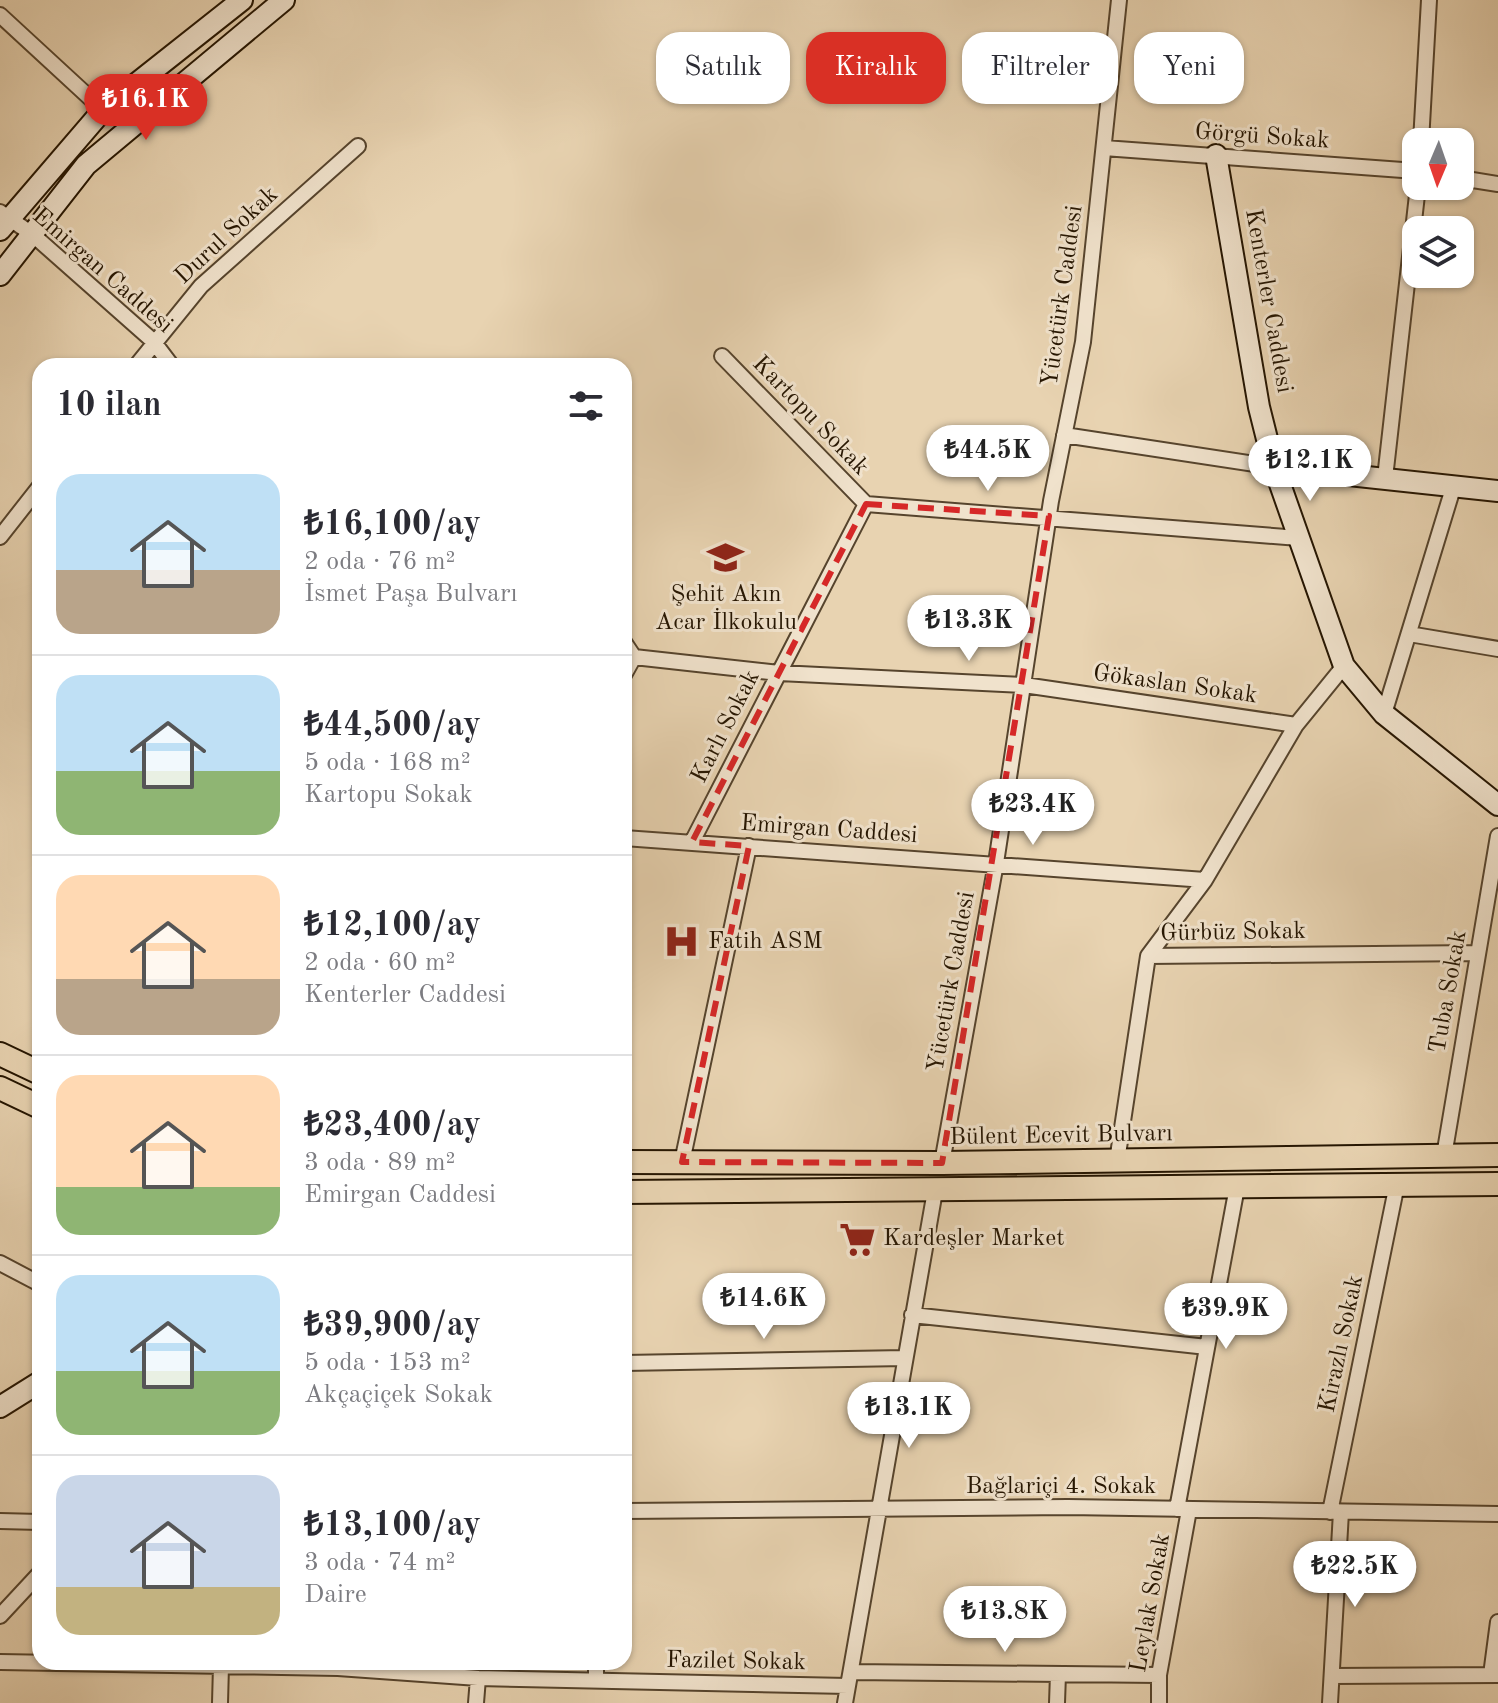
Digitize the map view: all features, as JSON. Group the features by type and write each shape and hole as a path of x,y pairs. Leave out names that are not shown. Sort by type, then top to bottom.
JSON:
{"main road":[{"path":"0,1054 32,1069"},
{"path":"0,1088 32,1103"},
{"name":"Bülent Ecevit Bulvarı","path":"632,1162 942,1163 1498,1155"},
{"path":"632,1192 1498,1184"}],"street":[{"path":"3,221 103,110 242,0"},
{"path":"0,275 86,165 284,0"},
{"name":"Yücetürk Caddesi","path":"942,1163 996,863 1049,516 1083,342 1119,0"},
{"path":"1422,128 1429,0"},
{"path":"0,15 103,110"},
{"name":"Durul Sokak","path":"141,358 201,286 358,146"},
{"name":"Görgü Sokak","path":"1104,148 1402,170"},
{"name":"Kenterler Caddesi","path":"1216,155 1259,407 1274,467 1344,666 1384,714 1498,805"},
{"path":"1474,180 1498,184"},
{"path":"1385,478 1416,200"},
{"name":"Emirgan Caddesi","path":"3,221 32,234 153,341 166,358"},
{"name":"Kartopu Sokak","path":"722,356 866,504 1299,538"},
{"path":"1064,435 1274,467 1498,491"},
{"path":"1384,714 1454,485"},
{"path":"0,537 32,496"},
{"name":"Karlı Sokak","path":"692,842 866,504"},
{"path":"1409,634 1498,649"},
{"path":"632,654 632,661"},
{"name":"Gökaslan Sokak","path":"634,657 779,673 1024,685 1296,725"},
{"path":"1148,956 1205,880 1296,725 1344,666"},
{"name":"Tuba Sokak","path":"1444,1156 1498,836"},
{"name":"Emirgan Caddesi","path":"632,838 1205,880"},
{"path":"682,1162 749,846"},
{"name":"Gürbüz Sokak","path":"1117,1161 1148,956 1478,953"},
{"name":"Kirazlı Sokak","path":"1330,1703 1335,1512 1397,1184"},
{"name":"Leylak Sokak","path":"1159,1703 1159,1675 1207,1347 1237,1187"},
{"path":"845,1703 935,1191"},
{"path":"0,1263 32,1280"},
{"path":"912,1315 1207,1347"},
{"path":"632,1363 905,1358"},
{"path":"0,1407 32,1387"},
{"name":"Bağlariçi 4. Sokak","path":"632,1511 1183,1509 1498,1514"},
{"path":"0,1521 32,1522"},
{"path":"0,1616 32,1582"},
{"path":"1332,1676 1495,1675 1498,1622"},
{"name":"Fazilet Sokak","path":"0,1662 32,1663"},
{"path":"220,1703 221,1670"},
{"name":"Fazilet Sokak","path":"392,1670 478,1678 596,1681 1159,1675"},
{"path":"596,1670 596,1681"},
{"path":"1057,1703 1058,1674"},
{"path":"476,1703 478,1678"}],"highlighted area":[{"path":"866,504 1049,516 942,1163 682,1162 749,846 692,842"}],"place":[{"name":"Şehit Akın Acar İlkokulu","path":"726,558"},
{"name":"Fatih ASM","path":"682,942"},
{"name":"Kardeşler Market","path":"857,1239"}]}
